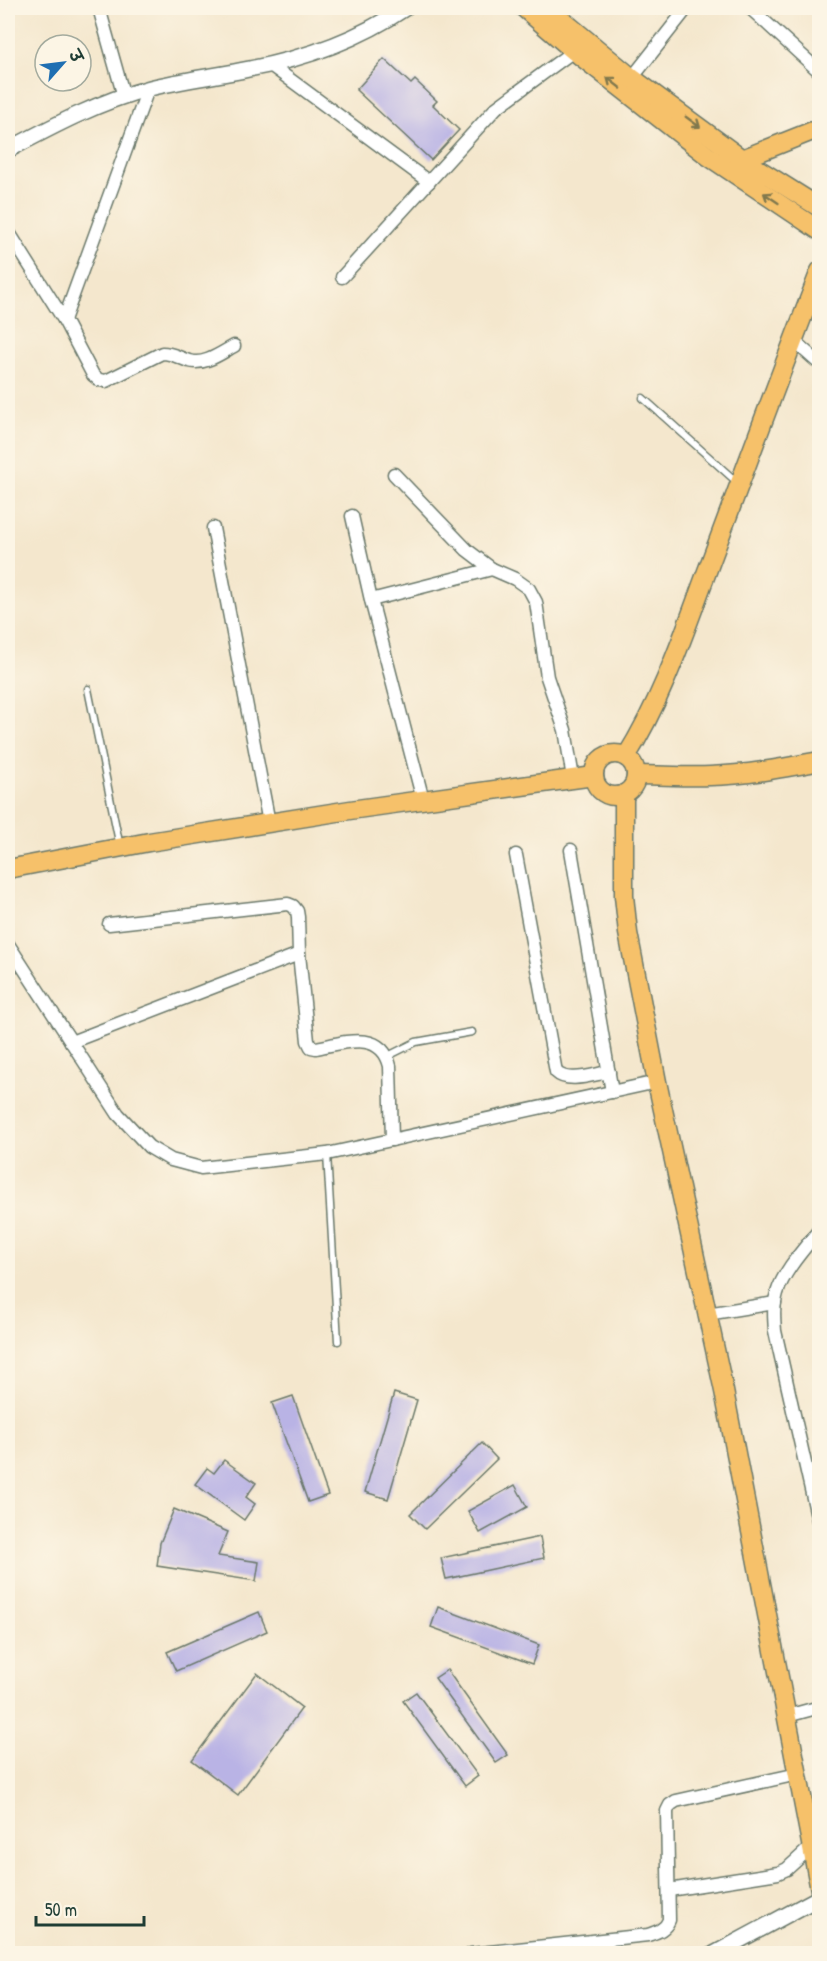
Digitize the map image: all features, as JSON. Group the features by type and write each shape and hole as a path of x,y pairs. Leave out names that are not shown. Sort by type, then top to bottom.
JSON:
{"main road":[{"path":"524,8 632,78 819,231"},
{"path":"548,8 581,46 708,156 738,166 819,208"},
{"path":"738,166 819,128"},
{"path":"626,757 654,705 740,484 819,271"},
{"path":"614,754 626,757 631,762 636,775 633,786 624,794 604,793 596,782 595,769 602,759 614,754"},
{"path":"636,775 708,776 753,773 819,761"},
{"path":"8,869 120,847 269,823 594,776"},
{"path":"624,794 624,896 628,933 657,1082 707,1314 819,1890"}],"street":[{"path":"99,8 124,97"},
{"path":"8,150 56,124 124,97 148,89 292,58 356,36 405,8"},
{"path":"632,78 687,8"},
{"path":"750,8 819,72"},
{"path":"342,277 496,108 581,46"},
{"path":"269,64 429,182"},
{"path":"64,320 148,89"},
{"path":"8,231 64,320 93,375 99,380 106,381 162,353 171,353 191,362 200,362 234,346"},
{"path":"793,340 819,364"},
{"path":"394,474 467,550 492,569 515,579 529,589 536,602 547,677 565,730 573,778"},
{"path":"352,516 371,600 423,800"},
{"path":"213,528 269,823"},
{"path":"371,600 492,569"},
{"path":"571,850 612,1092"},
{"path":"516,855 556,1072 561,1077 569,1078 609,1072"},
{"path":"109,924 288,904 293,906 297,910 308,1041 311,1047 316,1048 364,1041 381,1048 388,1056 392,1140"},
{"path":"8,944 118,1114 149,1147 171,1160 201,1168 327,1154 657,1082"},
{"path":"71,1042 299,954"},
{"path":"819,1229 783,1280 775,1303 775,1331 819,1529"},
{"path":"707,1314 775,1303"},
{"path":"787,1716 819,1707"},
{"path":"471,1953 648,1935 661,1931 669,1920 667,1811 670,1805 676,1801 798,1774"},
{"path":"669,1890 778,1873 787,1869 812,1847"},
{"path":"714,1953 819,1897"}],"lane":[{"path":"643,398 740,484"},
{"path":"88,689 120,847"},
{"path":"388,1056 416,1042 472,1032"},
{"path":"327,1154 338,1341"}],"building":[{"path":"384,59 411,84 415,80 437,101 433,105 459,130 431,160 356,90"},
{"path":"394,1393 417,1400 388,1499 365,1492"},
{"path":"293,1396 328,1495 308,1502 272,1403"},
{"path":"482,1443 497,1459 425,1529 410,1514"},
{"path":"224,1460 256,1483 246,1497 255,1504 244,1520 195,1484 207,1468 214,1473"},
{"path":"515,1485 527,1507 480,1533 468,1511"},
{"path":"174,1509 228,1532 218,1556 259,1562 256,1581 157,1566 160,1543"},
{"path":"540,1537 544,1558 446,1579 441,1558"},
{"path":"438,1607 539,1645 532,1664 431,1627"},
{"path":"259,1612 267,1631 176,1671 167,1652"},
{"path":"447,1670 508,1755 496,1763 435,1678"},
{"path":"257,1673 302,1708 238,1795 192,1760"},
{"path":"416,1692 478,1776 465,1786 403,1701"}]}
